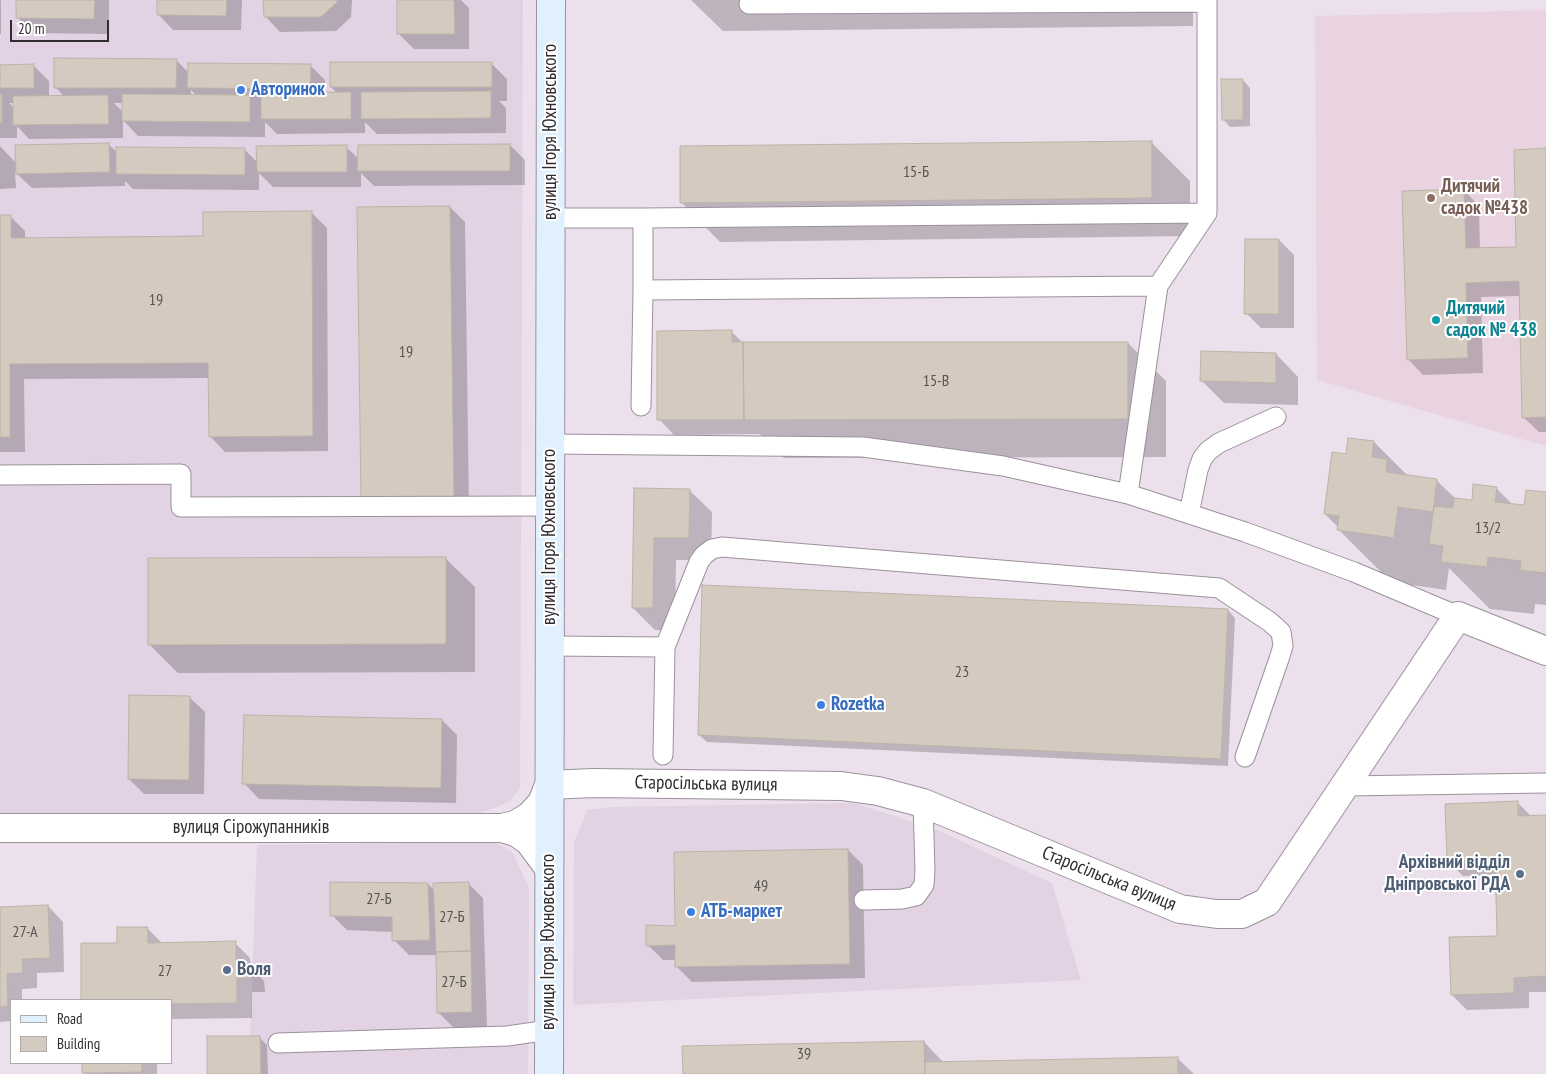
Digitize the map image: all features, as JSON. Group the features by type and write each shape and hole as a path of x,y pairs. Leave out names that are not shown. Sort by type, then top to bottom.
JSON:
{"street":[{"name":"вулиця Ігоря Юхновського","path":"549,1074 551,0"},
{"path":"1458,616 1546,651"},
{"name":"Старосільська вулиця","path":"549,785 593,783 841,786 878,791 923,803 1180,909 1217,914 1242,914 1267,902 1458,616"},
{"name":"вулиця Сірожупанників","path":"0,828 502,828 515,825 530,816 542,803 549,785"},
{"name":"вулиця Сірожупанників","path":"502,828 516,832 529,841 549,868"}],"lane":[{"path":"749,4 1207,1 1208,213 1158,286 1128,494"},
{"path":"550,218 1208,213"},
{"path":"641,406 642,218"},
{"path":"643,290 1158,286"},
{"path":"1189,514 1198,470 1202,459 1208,451 1219,443 1276,417"},
{"path":"550,444 863,447 1003,466 1128,494 1245,532 1354,572 1458,616"},
{"path":"0,475 181,474 181,507 550,506"},
{"path":"664,755 665,647 699,562 712,549 722,547 1219,588 1270,622 1280,632 1283,646 1245,757"},
{"path":"549,646 665,647"},
{"path":"1344,786 1546,782"},
{"path":"864,900 902,899 916,896 924,885 923,803"},
{"path":"278,1043 507,1036 549,1030"}],"shaded area":[{"path":"0,0 523,0 520,788 509,802 480,813 0,813"},
{"name":"Дитячий садок №438","path":"1546,10 1546,446 1317,380 1315,16"},
{"path":"854,803 937,830 1052,883 1081,980 573,1005 574,843 587,810 614,807"},
{"path":"495,842 513,853 529,888 528,1074 239,1074 249,1067 257,845"}],"building":[{"path":"16,0 95,0 94,19 16,18"},
{"path":"157,0 227,0 226,16 157,15"},
{"path":"263,0 337,0 337,2 321,17 264,17"},
{"path":"397,0 454,0 455,34 397,34"},
{"path":"54,58 177,59 176,88 54,88"},
{"path":"330,62 492,62 492,87 330,87"},
{"path":"188,63 311,64 310,89 187,88"},
{"path":"34,64 34,88 0,88 0,65"},
{"path":"1221,79 1243,79 1243,120 1222,120"},
{"path":"491,91 491,118 361,119 361,92"},
{"path":"351,92 351,119 261,119 261,93"},
{"path":"0,94 2,94 2,123 0,123"},
{"path":"122,94 250,95 250,122 122,121"},
{"path":"108,95 109,124 13,125 13,96"},
{"path":"1152,141 1152,198 680,203 680,146"},
{"path":"109,143 110,172 16,174 15,145"},
{"path":"510,144 510,171 357,171 358,145"},
{"path":"347,145 347,172 257,172 256,146"},
{"path":"116,147 245,148 245,175 116,174"},
{"name":"Дитячий садок № 438","path":"1546,148 1546,417 1522,418 1519,281 1466,283 1468,358 1407,360 1402,191 1464,189 1466,248 1516,247 1514,150"},
{"path":"450,206 454,497 361,498 357,207"},
{"path":"312,211 313,436 209,437 208,363 10,364 10,437 0,437 0,215 11,215 11,238 203,236 203,212"},
{"path":"1245,239 1279,239 1279,314 1244,314"},
{"path":"732,330 732,342 743,342 744,420 657,420 657,331"},
{"path":"743,342 1128,342 1128,419 744,420"},
{"path":"1201,351 1276,353 1276,383 1200,381"},
{"path":"1348,438 1374,441 1372,457 1387,459 1386,472 1437,479 1433,512 1398,507 1394,538 1337,530 1339,516 1324,514 1332,452 1346,454"},
{"path":"1473,484 1497,487 1495,502 1524,505 1526,490 1546,492 1546,573 1520,570 1521,561 1488,557 1487,567 1441,562 1443,546 1429,544 1434,506 1453,508 1454,498 1472,500"},
{"path":"634,488 690,489 689,538 654,538 653,608 632,608"},
{"path":"446,557 446,644 148,645 148,558"},
{"path":"702,585 1228,609 1221,759 698,735"},
{"path":"129,695 190,696 189,780 128,779"},
{"path":"244,715 442,719 441,788 242,784"},
{"path":"1518,801 1518,816 1546,815 1546,988 1545,976 1514,978 1514,993 1451,995 1449,937 1497,936 1495,859 1447,861 1445,804"},
{"path":"848,849 850,964 675,967 675,945 646,946 646,925 675,926 674,852"},
{"path":"330,882 428,883 430,940 392,941 392,917 330,916"},
{"path":"469,882 471,951 436,952 433,883"},
{"path":"48,905 50,958 22,959 23,973 7,974 8,1006 0,1007 0,907"},
{"path":"117,927 148,927 148,943 236,941 236,965 249,965 250,978 237,978 237,1003 172,1004 172,999 81,999 81,943 117,943"},
{"path":"471,951 472,1012 437,1013 436,952"},
{"path":"207,1036 260,1036 261,1074 207,1074"},
{"path":"924,1041 925,1074 683,1074 682,1046"},
{"path":"1178,1057 1178,1074 925,1074 925,1062"},
{"path":"82,1064 142,1064 142,1072 82,1073"}],"place":[{"name":"Авторинок","path":"241,90"},
{"name":"Дитячий садок №438","path":"1431,198"},
{"name":"Дитячий садок № 438","path":"1436,320"},
{"name":"Rozetka","path":"821,705"},
{"name":"Архівний відділ Дніпровської РДА","path":"1520,874"},
{"name":"АТБ-маркет","path":"691,912"},
{"name":"Воля","path":"227,970"}]}
